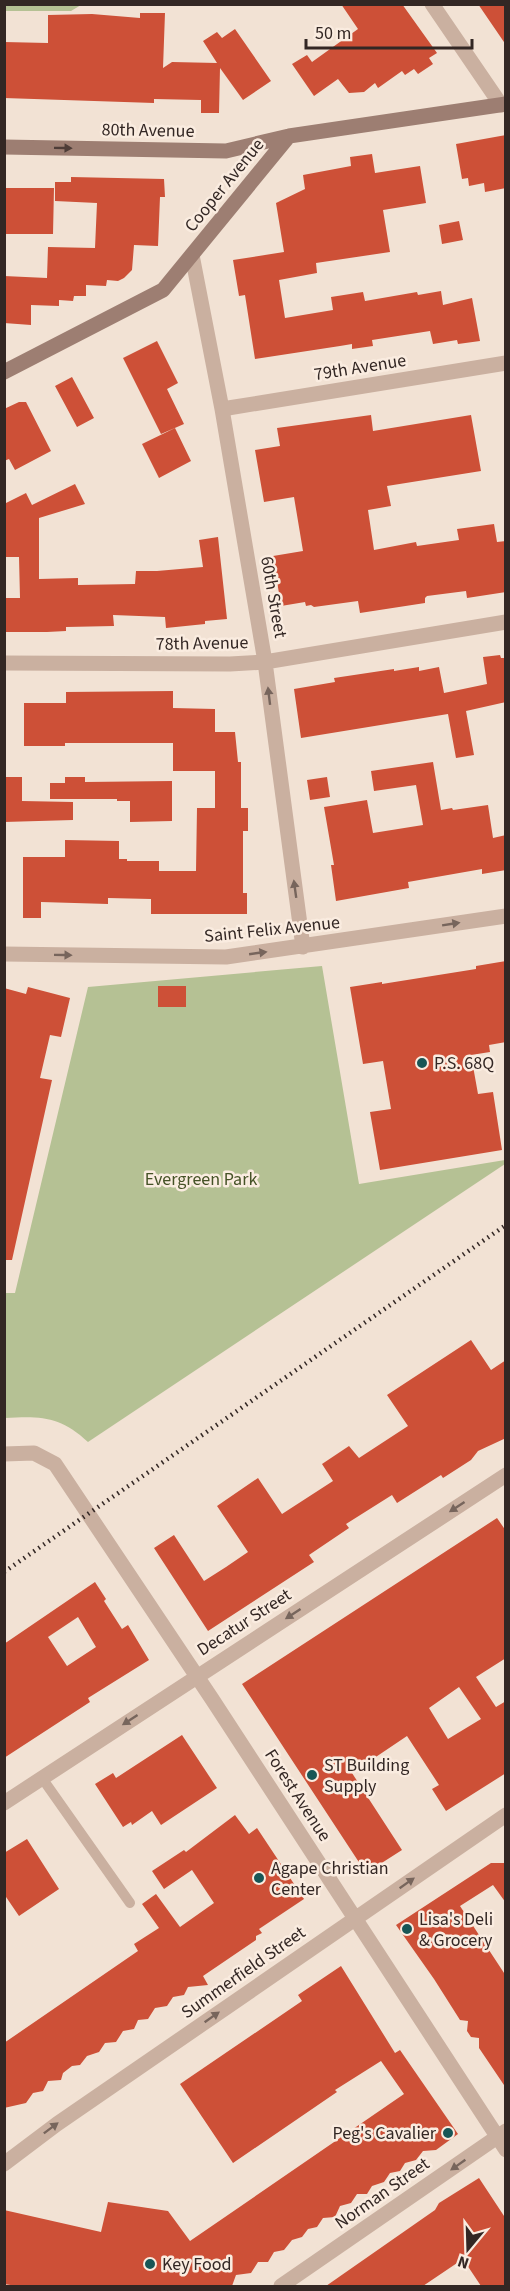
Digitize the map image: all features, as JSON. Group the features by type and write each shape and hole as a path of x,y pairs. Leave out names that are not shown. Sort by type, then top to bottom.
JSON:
{"main road":[{"name":"Cooper Avenue","path":"4,372 164,290 289,136 503,105"},
{"name":"80th Avenue","path":"4,147 226,151 289,136"}],"street":[{"path":"432,4 503,105"},
{"name":"60th Street","path":"192,255 222,409 265,662 303,947"},
{"name":"79th Avenue","path":"222,409 506,363"},
{"name":"78th Avenue","path":"4,663 230,664 265,662 506,622"},
{"name":"Saint Felix Avenue","path":"4,954 226,957 506,916"},
{"name":"Forest Avenue","path":"4,1454 34,1453 55,1464 503,2139"},
{"name":"Decatur Street","path":"4,1803 506,1475"},
{"name":"Summerfield Street","path":"4,2163 57,2124 506,1815"},
{"name":"Norman Street","path":"281,2286 503,2139"}],"lane":[{"path":"42,1778 130,1903"}],"green space":[{"path":"5,4 81,5 71,11 5,11"},
{"name":"Evergreen Park","path":"322,966 359,1184 505,1160 505,1164 88,1442 59,1422 29,1417 5,1418 5,1293 15,1293 88,987"}],"building":[{"path":"341,4 402,4 437,53 429,58 433,64 418,74 414,69 405,75 402,71 378,88 375,83 364,92 349,93 338,79 314,96 292,64 307,55 312,62 358,29"},
{"path":"478,4 506,4 506,45"},
{"path":"140,13 165,13 163,68 172,62 217,63 203,41 217,32 222,38 235,29 271,81 243,100 220,68 219,113 201,113 201,100 154,99 154,103 4,98 4,42 48,43 48,15 92,14 140,18"},
{"path":"506,135 506,188 485,192 484,183 469,186 468,178 462,179 456,144"},
{"path":"372,154 375,173 420,166 426,203 383,210 390,252 316,263 317,273 279,280 285,318 333,310 331,297 363,292 365,301 417,292 418,295 441,291 443,305 472,298 480,341 458,344 457,340 433,344 430,331 372,340 373,346 352,349 352,344 255,359 245,295 239,296 233,260 284,252 276,203 305,189 303,175 351,166 350,157"},
{"path":"71,177 164,179 165,197 160,197 158,246 134,245 132,270 118,281 107,280 106,286 86,285 86,296 74,296 73,301 59,300 59,306 31,305 31,325 4,323 4,276 47,278 48,247 95,248 97,203 55,201 55,182 71,182"},
{"path":"4,188 54,188 53,234 4,234"},
{"path":"459,221 463,240 442,244 439,225"},
{"path":"157,341 178,383 167,389 184,424 161,434 123,358"},
{"path":"72,377 94,418 77,427 55,386"},
{"path":"19,402 26,402 51,451 15,470 9,459 4,461 4,409"},
{"path":"371,415 373,431 471,415 481,471 387,486 391,506 368,510 374,550 416,542 417,546 459,540 457,529 494,524 497,542 506,541 506,592 467,598 466,591 427,596 425,603 360,613 358,601 314,607 306,606 305,602 281,606 273,556 303,551 294,497 264,502 255,450 280,446 277,428"},
{"path":"175,428 191,461 159,478 142,444"},
{"path":"75,484 85,504 39,518 39,579 78,578 78,585 135,584 136,571 203,567 199,540 218,537 227,619 166,628 165,617 113,615 114,626 66,627 66,631 4,632 4,598 20,598 19,557 4,557 4,504 26,493 32,505"},
{"path":"500,655 501,658 506,658 506,702 466,711 474,755 456,758 448,714 301,738 294,689 335,682 334,678 394,669 394,671 419,667 419,671 439,667 444,693 487,684 483,657"},
{"path":"173,691 173,708 215,709 215,732 235,732 238,762 241,762 241,808 248,808 248,831 243,831 243,893 247,893 247,914 151,914 151,899 108,898 108,904 41,902 41,918 23,918 23,857 65,857 65,840 119,841 119,859 159,861 159,871 196,871 197,808 215,808 215,771 173,771 173,743 65,743 65,746 24,746 24,703 66,703 66,692"},
{"path":"433,762 441,810 488,805 493,838 506,835 506,870 482,874 482,869 408,882 409,888 336,901 331,865 334,865 324,807 367,800 373,833 423,825 416,785 374,791 371,771"},
{"path":"4,777 22,777 22,801 73,802 73,820 4,822"},
{"path":"65,777 85,777 85,782 172,781 172,821 130,822 130,801 50,799 50,783 65,783"},
{"path":"327,777 330,797 310,800 307,780"},
{"name":"P.S. 68Q","path":"506,961 506,1042 489,1045 490,1052 471,1055 478,1094 493,1092 502,1150 380,1170 370,1112 391,1109 383,1061 363,1064 350,987 476,969 476,966"},
{"path":"158,986 186,986 186,1007 158,1007"},
{"path":"28,987 70,998 61,1037 50,1035 40,1078 52,1080 12,1260 4,1260 4,988 26,994"},
{"path":"471,1340 491,1370 506,1360 506,1438 478,1451 471,1460 443,1478 441,1475 397,1503 392,1495 346,1524 349,1528 309,1555 314,1562 208,1631 154,1548 174,1535 204,1581 226,1567 248,1552 217,1506 258,1478 282,1514 333,1481 322,1464 349,1446 359,1458 408,1426 387,1395"},
{"path":"497,1518 506,1531 506,1658 476,1677 496,1707 506,1701 506,1773 446,1811 432,1789 439,1785 407,1736 352,1773 402,1850 366,1873 242,1684","holes":["459,1687 481,1719 448,1739 429,1708"]},
{"path":"95,1582 122,1629 128,1625 149,1660 88,1698 90,1702 4,1758 4,1644","holes":["78,1617 96,1647 67,1666 48,1637"]},
{"path":"182,1735 217,1788 161,1825 152,1811 132,1825 131,1822 123,1827 95,1784 113,1773 116,1778"},
{"path":"235,1815 249,1834 257,1828 304,1899 259,1929 262,1933 256,1936 256,1940 203,1976 208,1985 188,1987 184,1995 173,1997 167,2006 155,2008 148,2019 138,2020 134,2029 123,2031 116,2042 105,2043 99,2052 87,2056 80,2065 72,2066 63,2073 61,2080 48,2081 43,2091 33,2093 26,2103 4,2108 4,2043 138,1951 134,1944 159,1928 142,1904 156,1894 180,1927 214,1903 192,1870 164,1889 152,1871 184,1850 186,1852"},
{"path":"27,1839 59,1889 19,1916 4,1894 4,1853"},
{"path":"491,1863 506,1863 506,1903 493,1885 460,1906 506,1976 506,2088 479,2048 479,2038 471,2037 467,2031 468,2021 460,2020 396,1925"},
{"path":"341,1966 395,2053 400,2050 458,2134 436,2150 423,2151 416,2160 405,2163 400,2171 390,2173 384,2182 372,2186 367,2194 357,2194 351,2203 340,2206 335,2217 323,2218 317,2227 308,2229 302,2237 292,2240 284,2250 274,2252 268,2262 258,2262 251,2273 236,2275 232,2286 17,2286 4,2284 4,2210 101,2232 108,2202 168,2211 190,2241 404,2094 381,2061 335,2090 337,2092 233,2163 180,2084 302,2001 298,1995"},
{"path":"479,2178 506,2219 506,2286 481,2286 463,2259 423,2286 326,2286 435,2210 439,2203"}],"railway":[{"path":"4,1572 506,1225"}],"place":[{"name":"P.S. 68Q","path":"422,1063"},
{"name":"ST Building Supply","path":"312,1775"},
{"name":"Agape Christian Center","path":"259,1878"},
{"name":"Lisa's Deli & Grocery","path":"407,1929"},
{"name":"Peg's Cavalier","path":"448,2133"},
{"name":"Key Food","path":"150,2264"}]}
